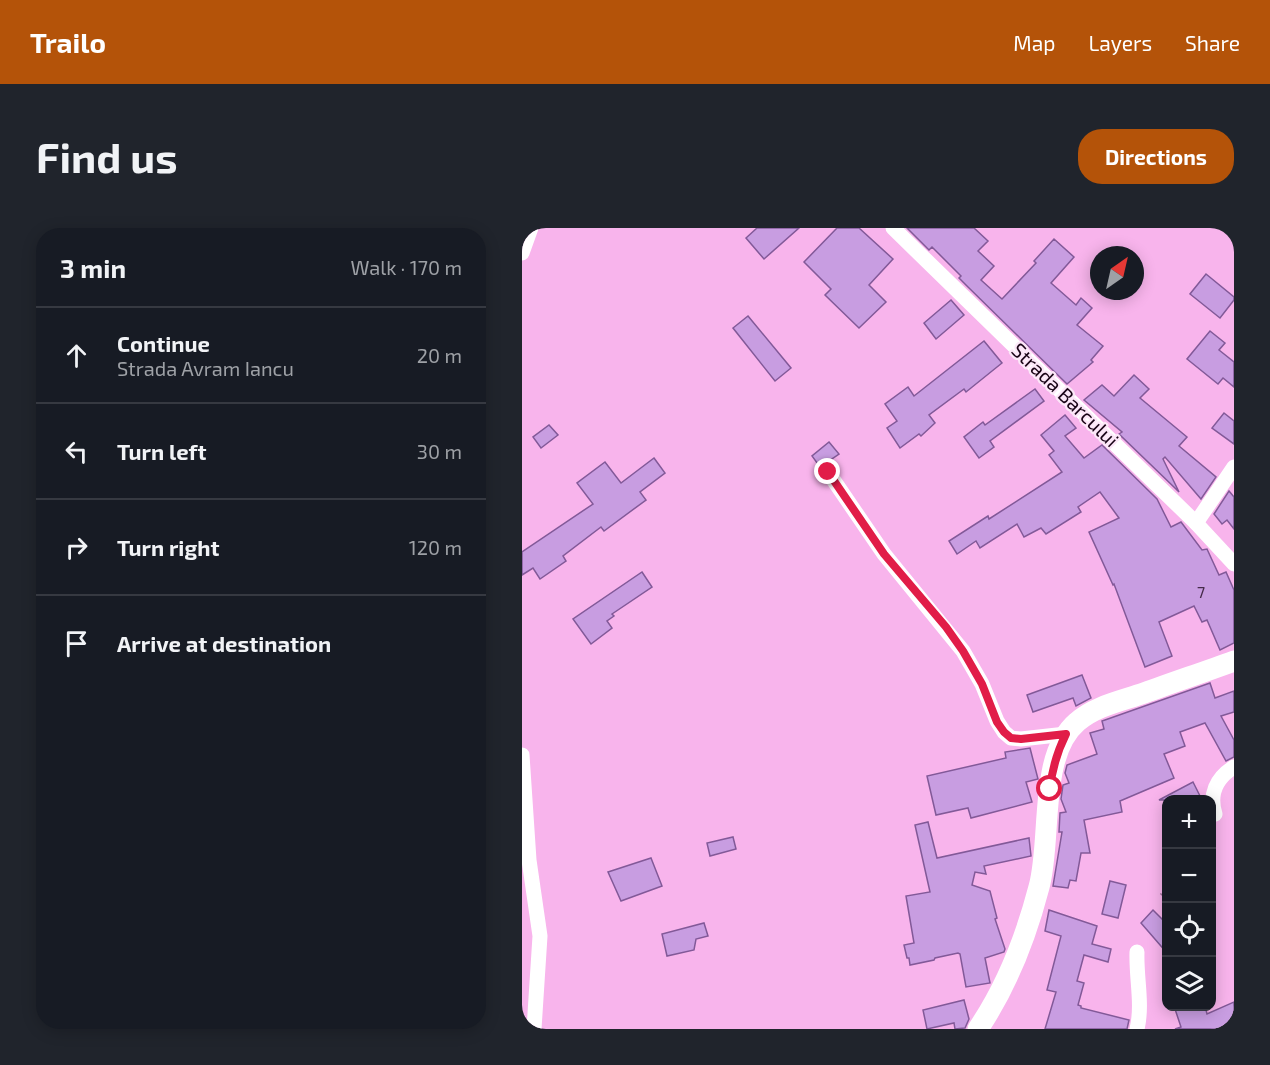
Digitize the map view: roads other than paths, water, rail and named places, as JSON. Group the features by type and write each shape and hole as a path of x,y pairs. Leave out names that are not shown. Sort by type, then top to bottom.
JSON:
{"main road":[{"path":"978,1029 991,1010 1010,972 1039,887 1046,849 1052,770 1058,749 1066,734 1076,722 1104,706 1234,661"}],"street":[{"path":"522,254 531,228"},
{"name":"Strada Barcului","path":"893,228 1196,523 1234,564"},
{"path":"1196,523 1234,467"},
{"path":"828,472 884,554 946,627 963,651 982,684 997,722 1004,732 1011,738 1021,739 1066,734"},
{"path":"522,755 529,860 528,888 540,936 534,1029"},
{"path":"1213,795 1220,779 1234,767"},
{"path":"1137,952 1141,1014 1137,1029"}]}
